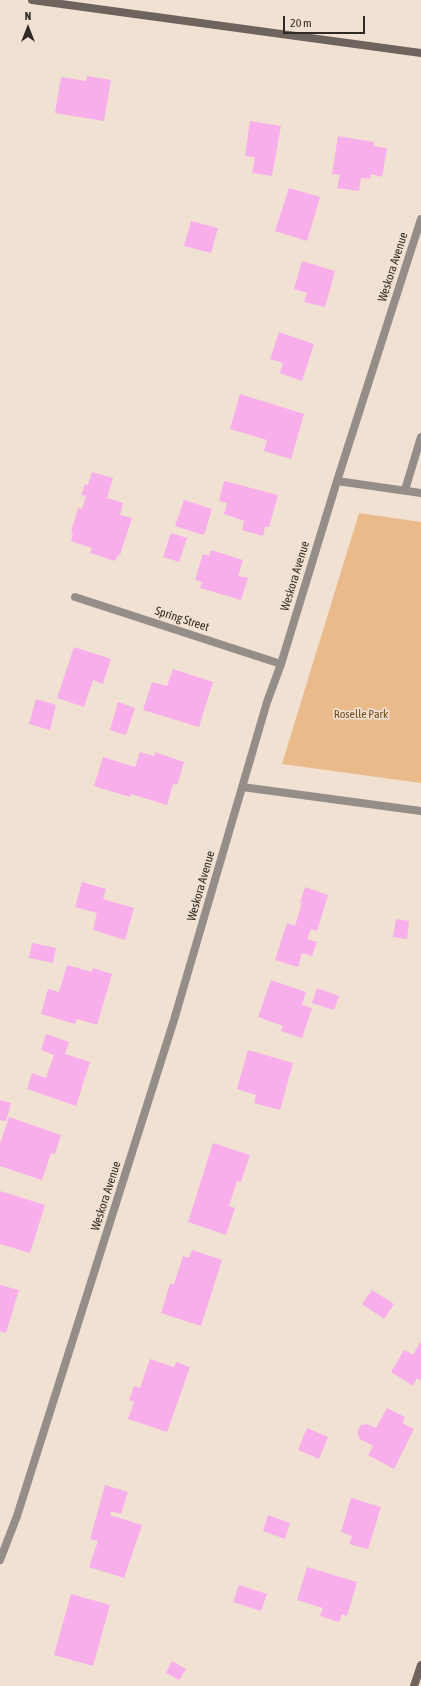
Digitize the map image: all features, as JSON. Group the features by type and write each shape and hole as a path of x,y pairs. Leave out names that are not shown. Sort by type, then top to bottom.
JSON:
{"main road":[{"path":"32,0 421,53"},
{"path":"414,1686 421,1665"}],"street":[{"name":"Weskora Avenue","path":"0,1560 17,1516 174,1020 267,702 281,664 337,481 421,219"},
{"path":"405,490 421,437"},
{"path":"337,481 421,493"},
{"name":"Spring Street","path":"75,597 281,664"},
{"path":"242,787 421,811"}],"green space":[{"name":"Roselle Park","path":"359,513 421,522 421,783 282,764"}],"building":[{"path":"87,76 111,80 104,121 55,113 61,77 86,81"},
{"path":"250,121 281,126 272,176 252,173 255,157 245,156"},
{"path":"338,136 374,142 374,146 387,148 382,177 371,174 370,179 361,178 359,191 337,188 340,175 332,174"},
{"path":"289,188 320,197 307,241 275,231"},
{"path":"191,221 218,228 211,253 184,246"},
{"path":"302,261 335,271 325,307 304,302 307,293 294,289"},
{"path":"279,332 314,344 302,381 280,373 283,363 270,359"},
{"path":"240,394 304,414 291,459 264,451 267,440 230,429"},
{"path":"92,472 113,478 107,498 123,503 120,515 132,518 120,555 118,555 115,561 90,553 92,548 71,541 73,533 71,532 78,508 82,509 86,496 81,495 85,484 88,485"},
{"path":"224,481 278,495 269,527 265,527 263,536 242,530 244,521 224,514 227,503 219,501"},
{"path":"184,500 212,509 204,535 175,526"},
{"path":"171,533 187,538 179,562 163,557"},
{"path":"211,550 243,560 238,576 248,578 241,600 200,588 202,582 195,580 203,554 209,556"},
{"path":"74,647 111,659 103,684 93,680 84,707 57,698"},
{"path":"173,669 213,682 199,727 143,710 152,682 167,686"},
{"path":"36,699 56,705 50,730 29,724"},
{"path":"118,702 135,708 126,735 110,730"},
{"path":"140,752 154,756 155,752 184,762 177,785 173,784 167,805 131,794 130,797 94,786 103,757 135,767"},
{"path":"82,882 106,889 103,899 134,908 125,940 93,930 97,913 75,907"},
{"path":"305,887 328,895 317,931 311,929 307,939 317,942 312,956 302,953 298,967 275,960 287,923 295,926"},
{"path":"396,919 409,921 407,939 393,937"},
{"path":"32,943 56,948 53,963 29,958"},
{"path":"67,965 92,972 93,968 112,974 97,1025 77,1019 75,1024 41,1014 48,989 59,992"},
{"path":"271,980 306,992 302,1005 312,1008 302,1038 281,1031 283,1026 258,1017"},
{"path":"317,988 339,996 334,1010 312,1003"},
{"path":"46,1034 69,1042 65,1054 90,1062 76,1106 27,1089 32,1073 46,1078 54,1055 41,1050"},
{"path":"248,1050 293,1063 280,1110 254,1103 256,1095 237,1089"},
{"path":"0,1100 11,1103 6,1121 0,1120"},
{"path":"9,1117 61,1135 55,1154 51,1153 42,1180 0,1166 0,1144"},
{"path":"213,1143 250,1155 241,1182 237,1181 229,1206 235,1208 226,1235 188,1222"},
{"path":"0,1191 45,1205 30,1253 0,1244"},
{"path":"192,1250 222,1260 201,1326 161,1313 170,1284 174,1284 183,1256 189,1258"},
{"path":"0,1285 19,1290 6,1333 0,1331"},
{"path":"372,1290 394,1304 384,1319 362,1304"},
{"path":"421,1341 421,1381 417,1378 413,1386 391,1372 404,1350 413,1355"},
{"path":"150,1359 174,1367 176,1362 190,1367 167,1432 128,1419 134,1402 129,1400 134,1386 140,1388"},
{"path":"387,1408 405,1417 402,1423 414,1429 394,1469 368,1455 373,1446 360,1439 357,1432 361,1425 367,1424 376,1428"},
{"path":"307,1428 328,1437 319,1459 298,1450"},
{"path":"105,1485 128,1492 121,1514 111,1511 110,1515 142,1525 124,1578 89,1567 98,1541 90,1539"},
{"path":"351,1498 381,1507 368,1549 349,1544 352,1536 341,1532"},
{"path":"268,1515 290,1523 285,1539 263,1531"},
{"path":"307,1567 357,1582 347,1616 342,1614 339,1622 320,1616 323,1608 297,1600"},
{"path":"239,1585 267,1594 261,1611 233,1602"},
{"path":"71,1594 110,1605 93,1666 54,1655"},
{"path":"172,1661 186,1669 179,1680 166,1673"}]}
